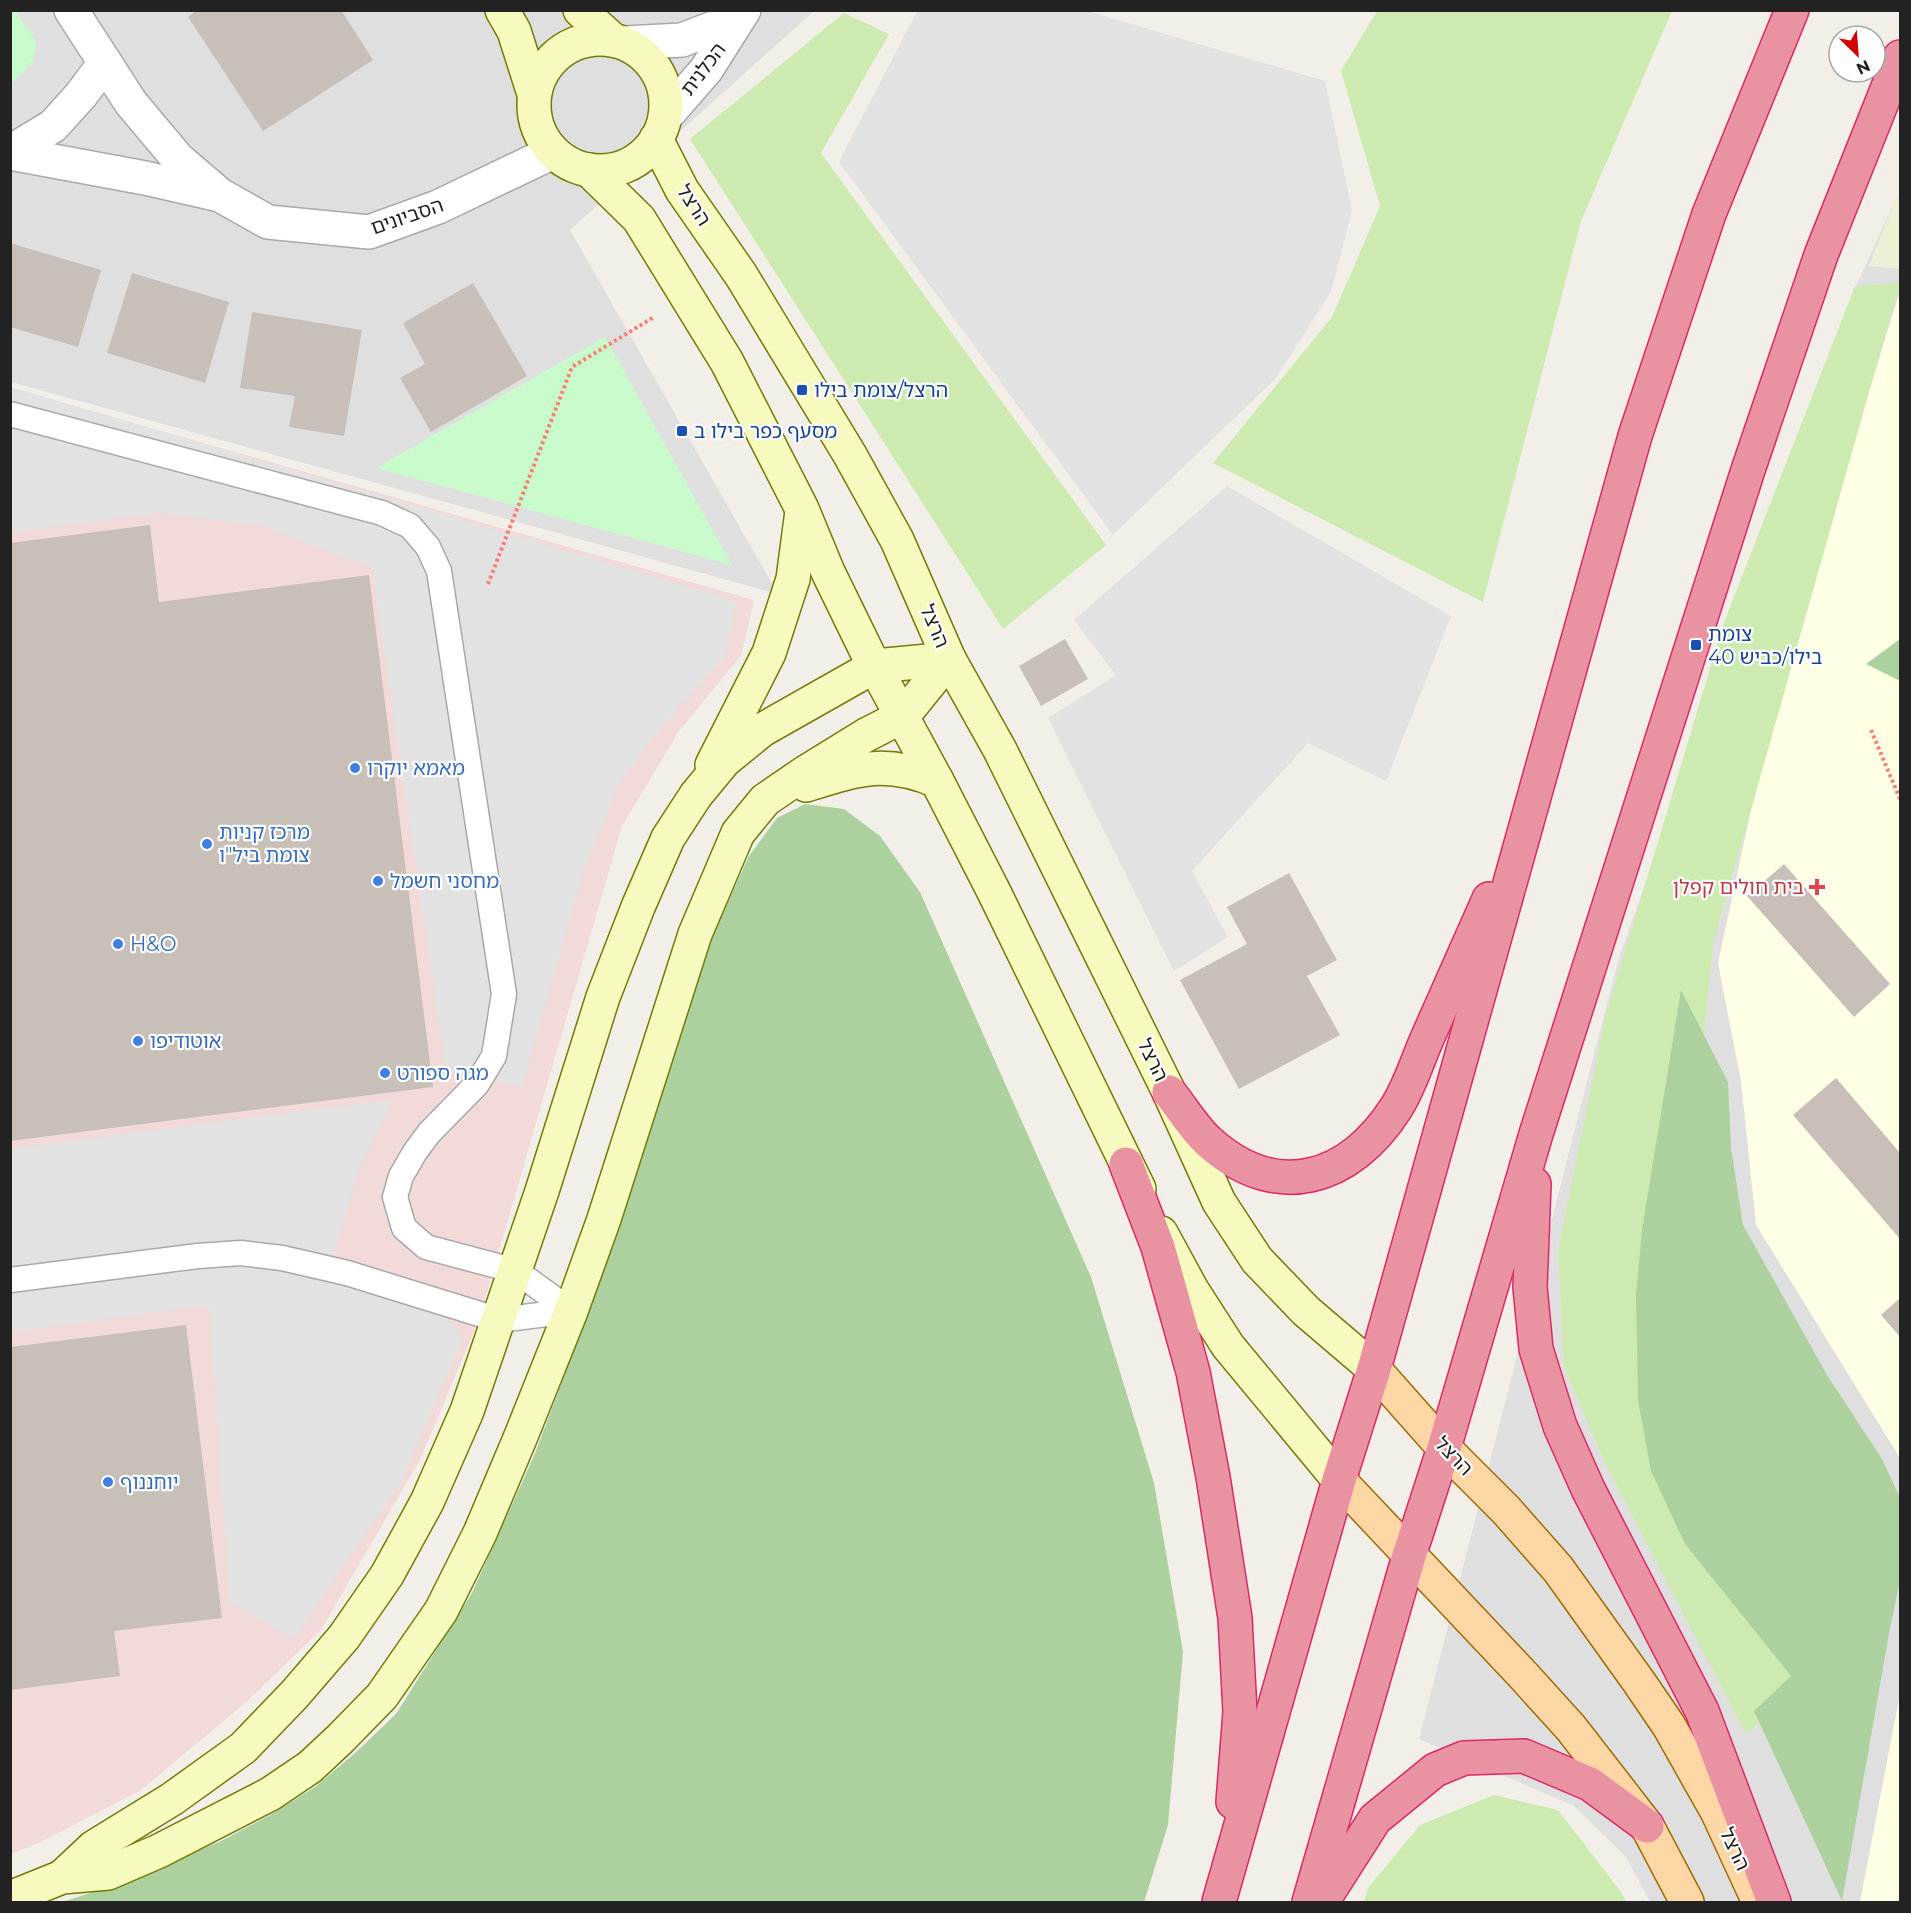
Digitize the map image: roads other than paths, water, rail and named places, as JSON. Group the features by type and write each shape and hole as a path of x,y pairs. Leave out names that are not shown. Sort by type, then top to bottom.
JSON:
{"highway":[{"path":"1223,1889 1339,1480 1374,1369 1635,436 1709,214 1792,10"},
{"path":"1309,1902 1409,1556 1444,1448 1536,1134 1781,369 1821,255 1900,57"},
{"path":"1169,1092 1208,1142 1239,1163 1270,1176 1306,1177 1339,1166 1366,1146 1397,1107 1537,790"},
{"path":"1536,1134 1530,1287 1536,1349 1547,1387 1560,1426 1588,1489 1702,1711 1774,1902"},
{"path":"1126,1164 1158,1247 1193,1372 1213,1477 1235,1618 1240,1712 1223,1889"},
{"path":"1322,1902 1375,1819 1435,1770 1464,1758 1524,1756 1590,1784 1647,1826"}],"main road":[{"name":"הרצל","path":"1374,1369 1444,1448 1506,1510 1558,1569 1669,1726 1718,1813 1759,1902"},
{"path":"1339,1480 1571,1728 1647,1826 1687,1902"}],"street":[{"name":"הסביונים","path":"72,10 131,103 178,159 220,195 268,222 369,232 438,207 553,152"},
{"path":"502,10 514,31 534,94 534,116 537,129 553,152 576,167 609,170 627,165 644,154 661,128 666,94 658,73 644,56 619,42 580,10"},
{"name":"הכלנית","path":"619,42 682,40 741,15"},
{"name":"הכלנית","path":"661,128 706,70 741,15"},
{"path":"534,94 541,74 554,57 571,45 592,38 619,42"},
{"path":"10,153 53,126 81,95 105,63"},
{"name":"הרצל","path":"661,128 682,190 741,275 897,540 949,659 1000,750 1169,1092 1219,1202 1257,1260 1306,1311 1374,1369"},
{"name":"הסביונים","path":"10,153 145,178 220,195"},
{"path":"590,170 639,219 727,362 802,509 828,572 875,666 937,781 1126,1164 1192,1290 1228,1346 1339,1480"},
{"path":"62,1877 93,1847 172,1800 243,1748 294,1695 344,1637 387,1575 427,1502 466,1411 499,1320 603,997 638,907 668,838 696,795 769,653 793,579 802,509"},
{"path":"696,795 724,761 762,730 875,666 949,659"},
{"path":"10,1898 62,1877 108,1873 159,1851 270,1794 310,1767 382,1696 441,1611 480,1533 521,1436 571,1311 604,1219 695,934 738,833 765,800 866,735 903,716 949,659"},
{"path":"765,800 854,771 884,767 905,769 937,781"}],"lane":[{"path":"10,414 382,513 410,526 428,547 439,571 504,994 494,1056 477,1084 429,1133 415,1152 401,1176 395,1197 404,1227 426,1247 516,1271 571,1311"},
{"path":"10,1280 198,1256 241,1253 282,1258 347,1273 499,1320 571,1311"}],"place":[{"name":"הרצל/צומת בילו","path":"802,390"},
{"name":"מסעף כפר בילו ב","path":"682,431"},
{"name":"צומת בילו/כביש 40","path":"1696,645"},
{"name":"מאמא יוקרו","path":"355,768"},
{"name":"מרכז קניות צומת ביל\"ו","path":"207,844"},
{"name":"מחסני חשמל","path":"378,881"},
{"name":"בית חולים קפלן","path":"1817,887"},
{"name":"H&O","path":"118,944"},
{"name":"אוטודיפו","path":"138,1041"},
{"name":"מגה ספורט","path":"385,1073"},
{"name":"יוחננוף","path":"108,1482"}]}
